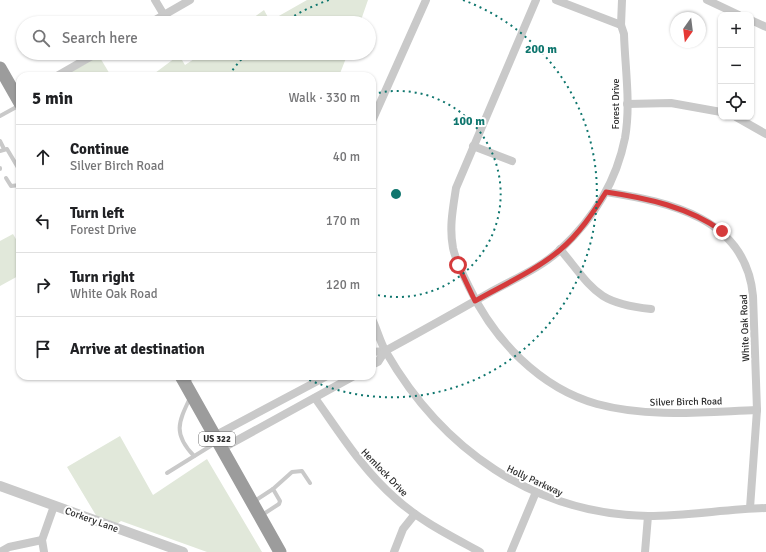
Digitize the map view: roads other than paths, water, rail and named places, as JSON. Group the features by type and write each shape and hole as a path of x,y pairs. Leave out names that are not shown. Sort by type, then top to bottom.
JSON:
{"highway":[{"path":"0,68 16,96"},
{"name":"US 322","path":"188,380 192,395 260,516 277,550"}],"street":[{"path":"155,0 164,15 190,0"},
{"path":"376,112 426,0"},
{"name":"Silver Birch Road","path":"536,0 459,178 451,219 453,247 458,265 475,301 489,323 521,359 553,384 574,396 605,406 645,412 686,413 757,410"},
{"path":"556,0 621,26"},
{"name":"Forest Drive","path":"376,352 385,351 541,263 560,250 591,218 606,192 623,145 626,129 627,104 624,34 621,26 622,0"},
{"path":"707,0 733,12"},
{"path":"754,21 766,27"},
{"path":"64,72 85,60"},
{"path":"627,104 671,103 718,111"},
{"path":"741,120 766,134"},
{"path":"473,146 512,161"},
{"name":"White Oak Road","path":"606,192 640,198 695,214 722,231 733,244 745,265 752,288 757,410 750,508"},
{"path":"560,250 589,286 602,296 624,306 651,309"},
{"name":"Holly Parkway","path":"376,329 385,351 413,394 459,442 500,475 536,492 582,509 648,516 766,508"},
{"name":"Forest Drive","path":"376,363 385,351"},
{"path":"219,442 321,380"},
{"path":"219,442 315,398 347,380"},
{"name":"Hemlock Drive","path":"315,398 356,458 396,499 415,514 441,531 480,552"},
{"name":"Corkery Lane","path":"0,486 162,548 183,552"},
{"path":"511,552 536,492"},
{"path":"44,552 42,540 54,506"},
{"path":"394,552 403,529 415,514"},
{"path":"645,552 648,516"},
{"path":"0,552 9,547 42,540"}],"lane":[{"path":"0,116 16,103"},
{"path":"0,141 2,150 7,149 16,164"},
{"path":"6,178 11,186 16,185"},
{"path":"192,395 180,419 179,429 183,442 194,456"},
{"path":"167,473 219,442"},
{"path":"252,502 273,489 292,472 298,470 305,474 310,483"},
{"path":"260,516 280,504 280,501 273,489"}]}
